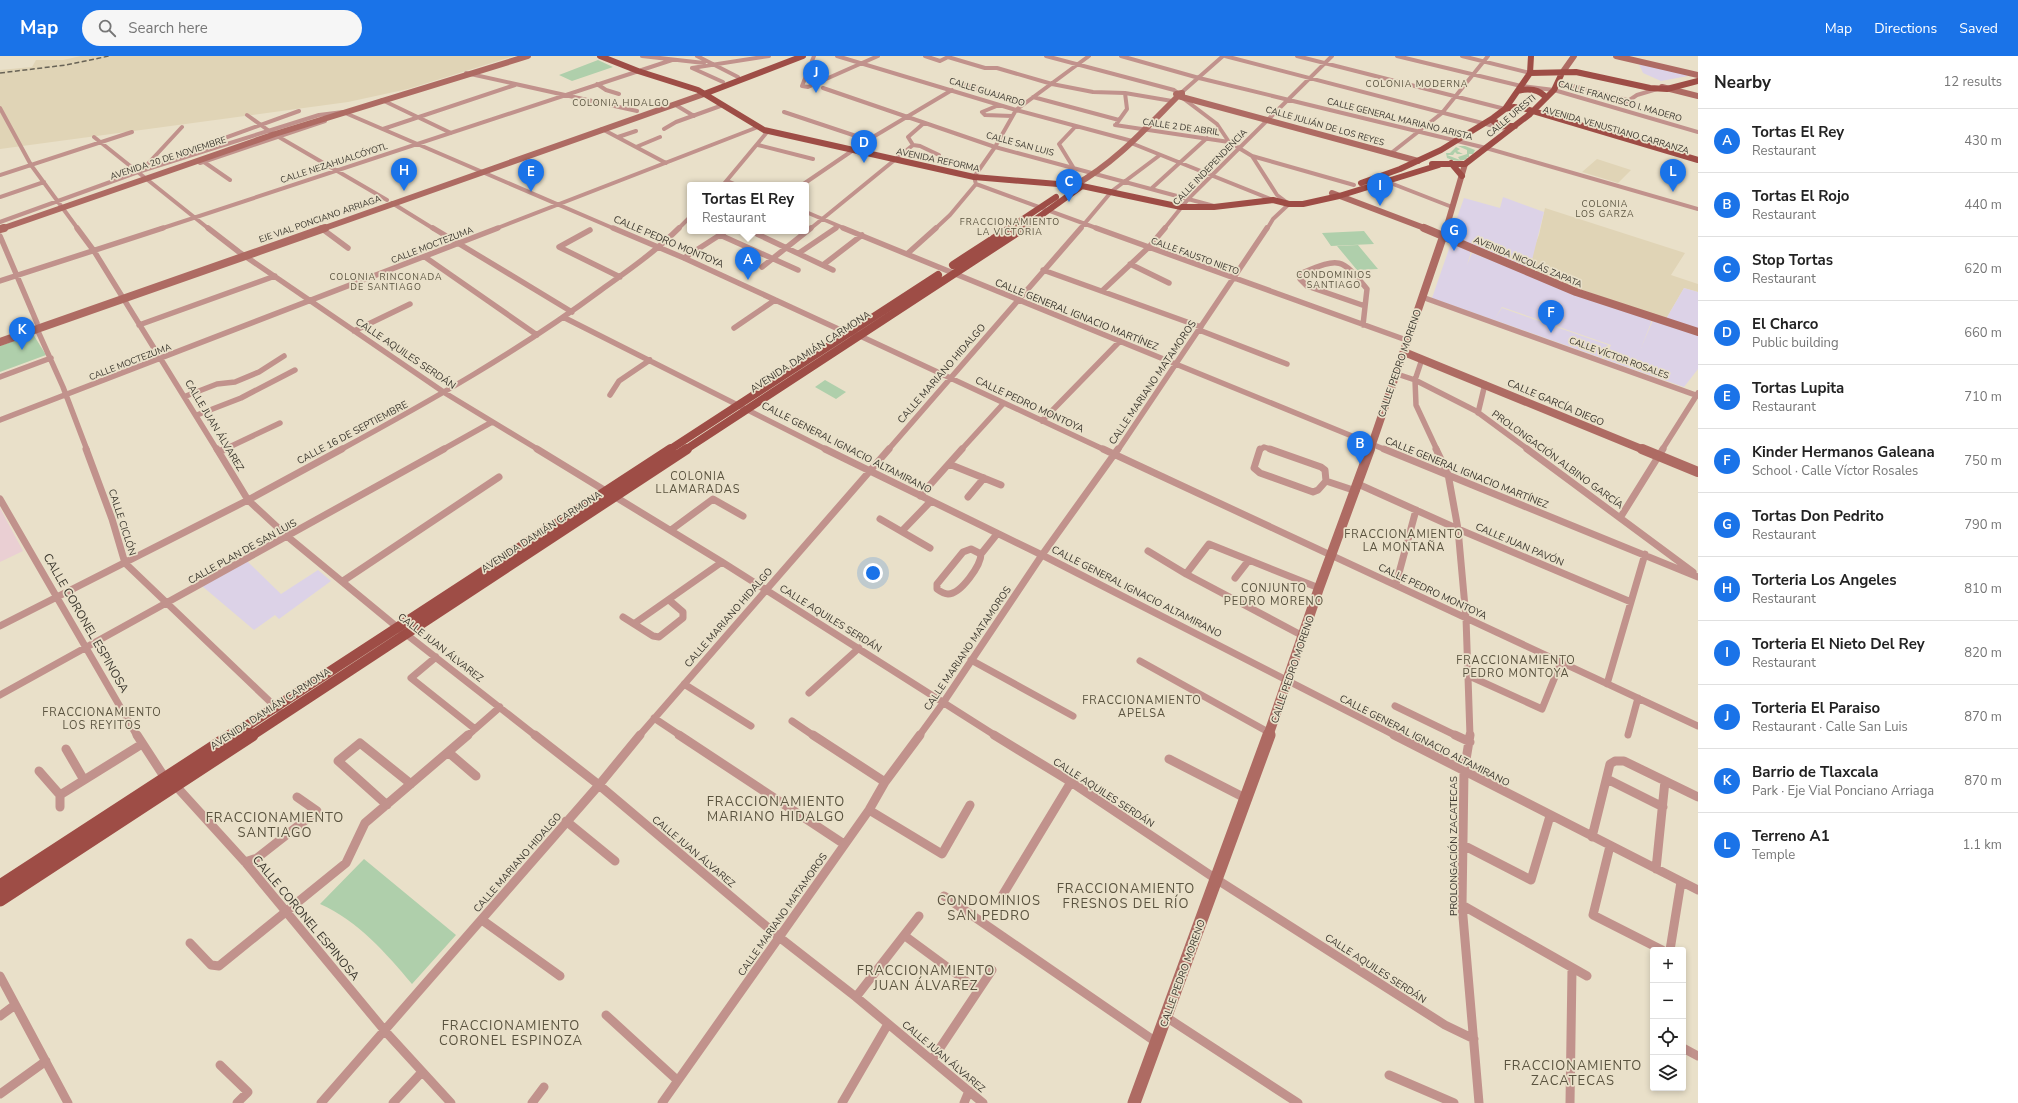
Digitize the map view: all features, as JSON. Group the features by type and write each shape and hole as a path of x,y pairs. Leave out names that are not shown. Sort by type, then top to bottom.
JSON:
{"main road":[{"name":"AVENIDA 20 DE NOVIEMBRE","path":"469,74 520,56"},
{"name":"AVENIDA 20 DE NOVIEMBRE","path":"0,227 142,177 274,134 528,56"},
{"name":"AVENIDA REFORMA","path":"600,56 638,72 698,90 758,127 768,131 974,177 1078,185 1112,190 1181,207 1214,207 1273,200 1289,204 1303,204 1339,196 1439,165"},
{"name":"EJE VIAL PONCIANO ARRIAGA","path":"242,254 321,228 474,169 637,110 738,77 792,56"},
{"name":"EJE VIAL PONCIANO ARRIAGA","path":"0,342 37,326 389,202 482,172 704,94 803,56"},
{"path":"1289,204 1295,199 1332,193 1352,186 1418,161 1457,141 1505,109 1530,74 1532,56"},
{"name":"CALLE URESTI","path":"1465,164 1515,126 1546,98 1554,90 1562,73 1574,56"},
{"path":"1620,56 1698,75"},
{"path":"1530,74 1576,72 1640,87 1667,88 1698,96"},
{"path":"1530,74 1544,75 1558,80"},
{"path":"1658,87 1698,75"},
{"path":"1682,79 1695,82"},
{"path":"1667,88 1695,82"},
{"path":"1519,89 1535,91 1544,94 1546,98"},
{"name":"AVENIDA DAMIÁN CARMONA","path":"0,886 170,782 284,715 407,634 611,494 743,407 858,335 1012,226 1093,175 1132,142 1172,101 1180,95"},
{"name":"CALLE JULIÁN DE LOS REYES","path":"1180,95 1418,161 1439,165 1465,164"},
{"path":"1505,109 1518,108 1530,113"},
{"name":"AVENIDA VENUSTIANO CARRANZA","path":"1530,113 1698,160"},
{"name":"AVENIDA VENUSTIANO CARRANZA","path":"1530,113 1698,164"},
{"path":"1493,118 1493,121 1499,124 1515,126"},
{"path":"1441,150 1441,158 1454,164 1462,176"},
{"name":"CALLE PEDRO MORENO","path":"1134,1103 1247,799 1331,554 1357,488 1409,341 1422,297 1444,235 1465,164"},
{"name":"AVENIDA DAMIÁN CARMONA","path":"743,407 847,333 1049,211 1078,185"},
{"name":"AVENIDA NICOLÁS ZAPATA","path":"1332,193 1444,235 1576,292 1698,332"},
{"path":"1012,226 1021,229"},
{"name":"EJE VIAL PONCIANO ARRIAGA","path":"0,336 37,326"},
{"name":"CALLE GARCÍA DIEGO","path":"1404,352 1422,358 1698,472"},
{"name":"AVENIDA DAMIÁN CARMONA","path":"0,900 170,782 276,706 397,627 611,494"}],"street":[{"path":"642,56 714,64"},
{"path":"697,56 738,77"},
{"path":"692,68 769,56"},
{"path":"814,56 802,86 804,87 808,87 863,64 878,56"},
{"name":"CALLE GUAJARDO","path":"837,56 1016,110 1109,134 1273,200"},
{"path":"925,56 940,60 949,57 985,68 997,68 1052,84 1101,93 1125,93 1172,101"},
{"name":"CALLE JULIÁN DE LOS REYES","path":"1046,56 1078,64 1180,95"},
{"path":"907,254 950,215 976,184 974,177 995,147 1016,110 1089,56"},
{"name":"CALLE GENERAL MARIANO ARISTA","path":"1121,56 1199,78 1486,148 1698,209"},
{"path":"1224,56 1509,130"},
{"name":"AVENIDA DAMIÁN CARMONA","path":"1180,95 1224,56"},
{"path":"1297,56 1505,109"},
{"name":"CALLE INDEPENDENCIA","path":"1102,291 1148,247 1189,198 1213,176 1287,99 1332,56"},
{"name":"CALLE FRANCISCO I. MADERO","path":"1397,56 1473,74 1519,89 1554,90 1621,108 1698,132"},
{"path":"1462,56 1530,74"},
{"path":"1390,154 1442,113 1488,56"},
{"path":"674,60 723,82"},
{"name":"CALLE NEZAHUALCÓYOTL","path":"0,281 674,60"},
{"path":"469,74 637,110"},
{"path":"1558,80 1627,100"},
{"path":"383,130 516,84"},
{"path":"597,84 606,90 619,94"},
{"path":"962,84 1025,103"},
{"path":"1621,108 1627,100 1658,87"},
{"name":"CALLE SAN LUIS","path":"823,88 995,147 1072,167 1093,175 1189,198 1214,207"},
{"path":"806,182 868,140 952,90"},
{"path":"1109,134 1127,110 1128,103 1125,93"},
{"path":"1180,95 1217,124 1229,142"},
{"path":"1033,97 1119,120"},
{"path":"384,101 451,132"},
{"path":"674,104 694,116"},
{"path":"664,129 723,105"},
{"path":"999,105 981,113 1012,116"},
{"name":"CALLE JUAN ÁLVAREZ","path":"0,108 31,165 94,251 139,325 186,396 248,500 288,537 397,627 599,785 779,937 856,997 983,1103"},
{"path":"148,166 298,111"},
{"path":"784,112 868,140"},
{"name":"CALLE PEDRO MONTOYA","path":"343,114 660,247 847,333 858,335 1003,404 1042,420 1396,584 1698,726"},
{"path":"247,115 274,134 572,312"},
{"path":"924,123 908,137 913,144 939,155"},
{"name":"CALLE 2 DE ABRIL","path":"1115,125 1229,142 1238,149 1252,156 1352,186"},
{"path":"1072,167 1059,144 1076,126"},
{"path":"142,177 148,166 182,127"},
{"name":"CALLE MOCTEZUMA","path":"0,420 758,127"},
{"path":"602,129 666,163"},
{"path":"618,138 636,131"},
{"path":"726,182 758,145 768,131"},
{"path":"0,175 132,132"},
{"name":"AVENIDA 20 DE NOVIEMBRE","path":"142,177 204,162 274,134"},
{"name":"CALLE AQUILES SERDÁN","path":"94,137 142,177 197,217 242,254 445,393 722,562 859,648 942,703 1071,782 1216,879 1445,1025 1474,1039"},
{"path":"636,147 660,137"},
{"path":"1152,188 1181,163 1206,138"},
{"path":"809,229 913,144"},
{"path":"758,145 813,159"},
{"name":"CALLE MARIANO HIDALGO","path":"322,1103 482,920 566,821 599,785 654,718 871,471 950,378 1019,301 1112,190 1160,155"},
{"path":"1252,156 1277,195 1289,204"},
{"path":"204,162 230,180"},
{"path":"1375,177 1452,207"},
{"path":"0,197 44,182"},
{"name":"CALLE FAUSTO NIETO","path":"976,184 1363,326 1409,341"},
{"name":"CALLE MARIANO MATAMOROS","path":"662,1103 869,810 885,782 942,703 1042,555 1115,454 1273,219 1289,204"},
{"name":"AVENIDA 20 DE NOVIEMBRE","path":"0,222 61,205"},
{"name":"AVENIDA 20 DE NOVIEMBRE","path":"0,232 61,205"},
{"name":"CALLE GENERAL IGNACIO MARTÍNEZ","path":"809,213 1019,301 1698,576"},
{"name":"CALLE 16 DE SEPTIEMBRE","path":"0,626 248,500 445,393 572,312 660,247 687,221"},
{"path":"799,253 838,226"},
{"path":"321,228 348,248"},
{"path":"590,230 560,246 560,248 620,277"},
{"path":"757,234 833,270"},
{"path":"762,267 803,234"},
{"path":"684,258 720,235 798,270"},
{"path":"823,265 862,235"},
{"name":"CALLE CICLÓN","path":"0,236 66,394 118,533 126,563 284,715"},
{"path":"425,257 537,334"},
{"path":"1363,326 1366,306 1366,288 1350,267 1341,263 1320,266 1302,273 1300,279 1307,286 1366,306"},
{"path":"1130,264 1169,283"},
{"path":"1044,270 1200,328 1287,364"},
{"path":"139,325 275,276"},
{"name":"CALLE VÍCTOR ROSALES","path":"1422,297 1698,395"},
{"path":"734,328 775,300"},
{"path":"354,331 410,304"},
{"name":"CALLE GENERAL IGNACIO ALTAMIRANO","path":"563,317 920,496 1042,555 1550,816 1698,890"},
{"path":"1042,420 1120,341"},
{"path":"186,396 217,384 235,382 259,372 284,356"},
{"path":"0,377 52,358"},
{"name":"PROLONGACIÓN ZACATECAS","path":"1422,358 1415,380 1416,405 1448,474 1458,529 1466,618 1470,742 1464,772 1462,905 1479,1103"},
{"path":"610,395 619,381 650,360"},
{"path":"197,415 241,398 295,370"},
{"name":"PROLONGACIÓN ALBINO GARCÍA","path":"1397,374 1415,380 1478,413 1698,576"},
{"path":"1478,413 1485,384"},
{"path":"1620,518 1698,395"},
{"path":"920,496 1003,404"},
{"name":"CALLE PLAN DE SAN LUIS","path":"0,695 88,648 492,422"},
{"path":"219,452 280,423"},
{"path":"1264,447 1322,467 1325,470 1326,481 1318,490 1313,492 1260,473 1254,468 1260,449 1264,447"},
{"path":"949,464 1000,485"},
{"path":"343,581 499,477"},
{"path":"968,497 984,478"},
{"name":"CALLE JUAN PAVÓN","path":"1326,481 1357,488 1416,510 1631,602"},
{"name":"CALLE CORONEL ESPINOSA","path":"0,499 57,598 88,648 142,744 170,782 244,862 385,1031 451,1103"},
{"path":"670,530 713,499 743,516"},
{"path":"902,531 931,501"},
{"path":"1396,584 1416,510"},
{"path":"880,519 930,548"},
{"path":"981,554 971,550 963,552 937,584 937,589 941,594 948,596 955,594 981,560 981,554 997,534"},
{"path":"1186,574 1210,544 1319,588"},
{"path":"1148,551 1186,574 1303,636"},
{"path":"1607,684 1645,554"},
{"path":"1235,578 1249,560"},
{"path":"635,623 722,562"},
{"path":"623,616 653,636 659,637 683,618 684,612 669,600"},
{"path":"809,693 859,648"},
{"path":"436,657 411,678 475,729"},
{"path":"971,660 1073,716"},
{"path":"1140,661 1270,733"},
{"path":"1467,675 1542,710 1561,662"},
{"path":"684,684 751,726"},
{"path":"1628,735 1638,698"},
{"path":"1394,706 1470,742"},
{"path":"190,943 211,965 218,966 286,913 346,862 365,823 500,707"},
{"path":"654,718 844,844"},
{"path":"792,721 885,782"},
{"path":"387,805 338,761 360,743 411,784"},
{"path":"60,795 142,744"},
{"path":"66,748 84,780"},
{"path":"448,752 476,776"},
{"path":"1169,759 1247,799"},
{"path":"1592,837 1610,764 1615,761 1624,761 1698,796"},
{"path":"39,771 60,795 60,807"},
{"path":"1607,779 1663,806"},
{"path":"1656,869 1665,781"},
{"path":"1002,896 1071,782"},
{"path":"244,862 257,858 317,811 297,797"},
{"path":"869,810 942,854 970,805"},
{"path":"1463,845 1532,880 1550,816"},
{"path":"566,821 615,861"},
{"path":"1610,846 1593,915 1656,947"},
{"path":"1670,947 1681,882"},
{"path":"944,896 1156,1042"},
{"path":"1462,905 1572,969 1587,976"},
{"path":"856,997 905,936 919,916"},
{"path":"482,920 560,976"},
{"path":"905,936 977,990"},
{"path":"1570,1103 1572,969"},
{"path":"932,1060 977,990 992,970"},
{"path":"0,976 68,1103"},
{"path":"0,1016 16,1005"},
{"path":"606,1015 677,1080"},
{"path":"1166,1017 1298,1103"},
{"path":"842,1103 888,1024"},
{"path":"1686,1050 1698,1056"},
{"path":"0,1094 46,1061"},
{"path":"220,1065 248,1092 237,1103"},
{"path":"393,1103 422,1072"},
{"path":"1389,1075 1454,1103"},
{"path":"532,1103 544,1087"},
{"path":"964,1103 969,1091"}],"shaded area":[{"path":"81,56 514,56 408,89 348,102 0,149 0,70 32,67 36,60 63,60"},
{"path":"1638,62 1688,76 1661,81 1643,73"},
{"path":"1597,159 1631,170 1618,183 1582,172"},
{"path":"1503,197 1544,212 1531,264 1526,267 1451,235 1464,198 1500,208"},
{"path":"1545,208 1685,253 1671,275 1698,284 1698,292 1684,288 1666,319 1525,270 1539,235"},
{"path":"1451,243 1471,252 1467,265 1472,253 1652,320 1641,348 1653,320 1698,335 1698,369 1684,387 1604,359 1611,345 1502,307 1494,320 1432,298"},
{"path":"1684,288 1698,292 1698,329 1666,319"},
{"path":"1502,308 1608,345 1602,358 1494,320"},
{"path":"0,508 23,551 0,562"},
{"path":"247,561 281,594 318,570 331,581 279,619 275,615 254,630 202,586"}],"green space":[{"path":"598,60 613,67 572,81 559,75"},
{"path":"1458,146 1465,146 1475,150 1473,154 1469,154 1469,157 1466,157 1468,158 1460,161 1447,158 1446,153 1450,153 1456,147 1460,149 1457,151 1463,154 1457,154 1455,152 1453,155 1447,155 1460,160 1458,157 1467,154 1467,150"},
{"path":"1364,231 1374,244 1331,246 1322,233"},
{"path":"1358,245 1378,269 1357,270 1337,246"},
{"path":"33,334 46,355 0,372 0,346"},
{"path":"825,380 846,392 836,399 815,387"},
{"path":"364,859 456,935 412,984 392,961 359,929 347,919 320,904"}],"railway":[{"path":"0,73 66,65 109,56"}],"place":[{"name":"Torteria El Paraiso","path":"816,93"},
{"name":"El Charco","path":"864,163"},
{"name":"Torteria Los Angeles","path":"404,191"},
{"name":"Tortas Lupita","path":"531,192"},
{"name":"Terreno A1","path":"1673,192"},
{"name":"Stop Tortas","path":"1069,202"},
{"name":"Torteria El Nieto Del Rey","path":"1380,206"},
{"name":"Tortas Don Pedrito","path":"1454,251"},
{"name":"Tortas El Rey","path":"748,280"},
{"name":"Kinder Hermanos Galeana","path":"1551,333"},
{"name":"Barrio de Tlaxcala","path":"22,350"},
{"name":"Tortas El Rojo","path":"1360,464"}],"district":[{"name":"COLONIA MODERNA","path":"1417,84"},
{"name":"COLONIA HIDALGO","path":"621,103"},
{"name":"COLONIA LOS GARZA","path":"1605,210"},
{"name":"FRACCIONAMIENTO LA VICTORIA","path":"1010,228"},
{"name":"CONDOMINIOS SANTIAGO","path":"1334,280"},
{"name":"COLONIA RINCONADA DE SANTIAGO","path":"386,282"},
{"name":"COLONIA LLAMARADAS","path":"698,482"},
{"name":"FRACCIONAMIENTO LA MONTAÑA","path":"1404,540"},
{"name":"CONJUNTO PEDRO MORENO","path":"1274,594"},
{"name":"FRACCIONAMIENTO PEDRO MONTOYA","path":"1516,666"},
{"name":"FRACCIONAMIENTO APELSA","path":"1142,706"},
{"name":"FRACCIONAMIENTO LOS REYITOS","path":"102,718"},
{"name":"FRACCIONAMIENTO MARIANO HIDALGO","path":"776,808"},
{"name":"FRACCIONAMIENTO SANTIAGO","path":"275,824"},
{"name":"FRACCIONAMIENTO FRESNOS DEL RÍO","path":"1126,896"},
{"name":"CONDOMINIOS SAN PEDRO","path":"989,908"},
{"name":"FRACCIONAMIENTO JUAN ÁLVAREZ","path":"926,978"},
{"name":"FRACCIONAMIENTO CORONEL ESPINOZA","path":"511,1032"},
{"name":"FRACCIONAMIENTO ZACATECAS","path":"1573,1072"}]}
